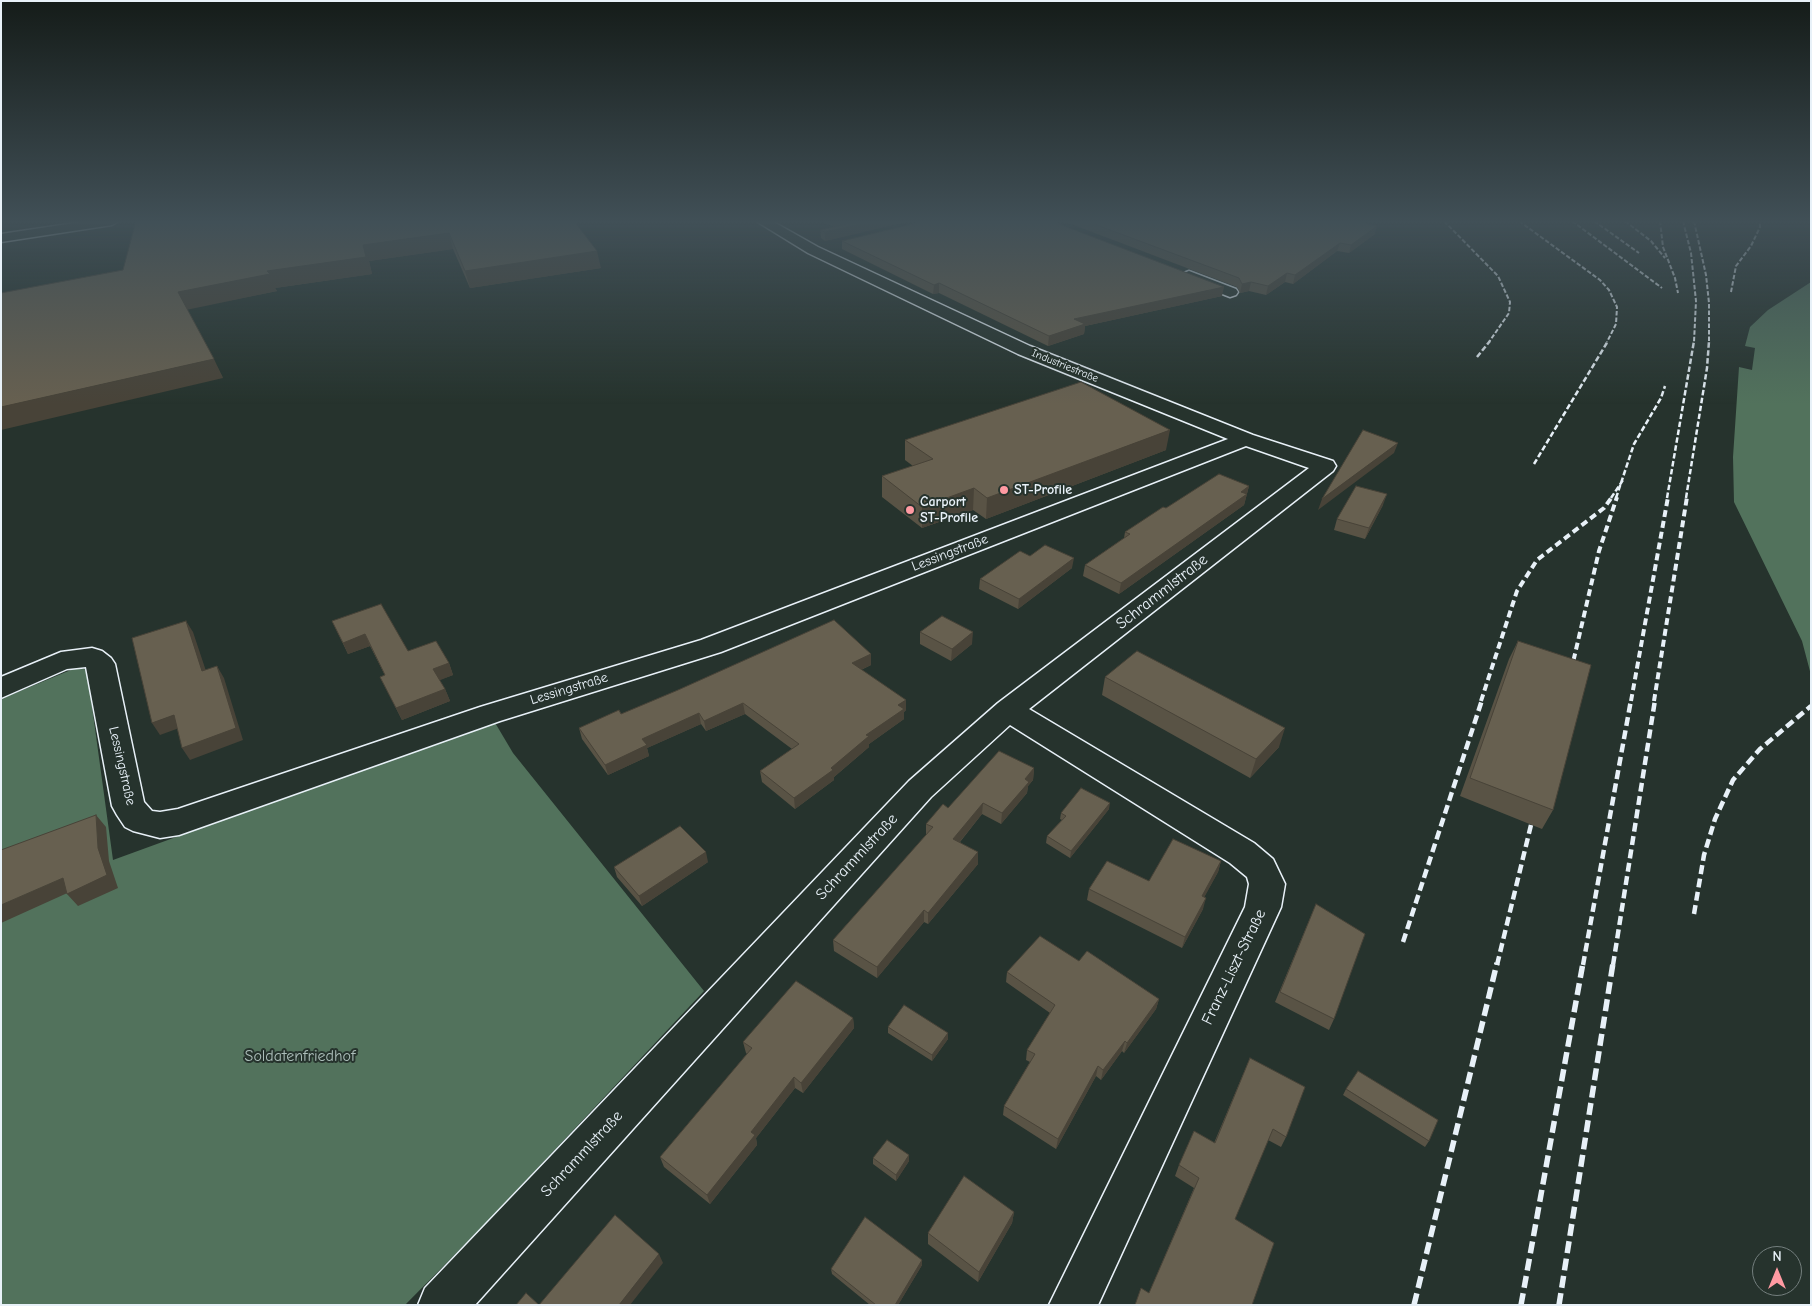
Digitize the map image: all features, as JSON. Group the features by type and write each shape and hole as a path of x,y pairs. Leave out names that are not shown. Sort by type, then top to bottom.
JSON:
{"street":[{"name":"Industriestraße","path":"880,282 1024,350 1246,439 1325,466"},
{"path":"1204,282 1230,292"},
{"name":"Lessingstraße","path":"1,688 61,661 92,657 101,664 128,806 137,818 145,822 160,825 179,822 475,719 711,646 1246,439"},
{"name":"Schrammlstraße","path":"442,1305 920,789 1008,710 1325,466"},
{"name":"Franz-Liszt-Straße","path":"1008,710 1242,853 1261,869 1267,884 1262,907 1073,1305"}],"green space":[{"path":"1811,282 1811,675 1802,641 1734,502 1733,457 1739,367 1752,370 1755,348 1745,346 1750,327 1768,310"},
{"name":"Soldatenfriedhof","path":"78,667 87,670 113,860 494,721 513,753 704,991 486,1223 405,1305 1,1305 1,699"}],"building":[{"path":"60,282 229,282 178,292 214,359 1,407 1,293"},
{"path":"928,282 1211,282 1224,287 1074,319 1085,324 1049,336 939,283 934,285"},
{"path":"1241,282 1274,282 1268,286 1251,282 1242,284"},
{"name":"ST-Profile","path":"1081,382 1170,430 987,498 974,488 922,507 882,476 933,459 905,440"},
{"path":"1363,430 1398,443 1322,499"},
{"path":"1219,474 1249,486 1241,492 1247,494 1121,583 1085,565 1130,534 1125,532"},
{"path":"1356,486 1387,494 1369,528 1337,519"},
{"path":"1045,545 1074,558 1019,599 980,579 1020,551 1030,556"},
{"path":"381,604 408,651 436,641 449,663 433,669 445,689 396,708 380,677 385,675 365,634 343,643 332,621"},
{"path":"942,616 973,632 952,649 920,632"},
{"path":"834,620 871,654 852,663 906,700 898,705 904,709 866,735 869,736 831,768 833,770 794,798 760,771 799,744 743,703 704,721 699,713 642,739 647,745 605,765 579,728 619,710 621,714 678,690"},
{"path":"186,621 202,671 217,666 236,728 182,748 174,715 152,723 132,638"},
{"path":"1518,641 1591,665 1553,810 1470,778"},
{"path":"1137,651 1285,728 1256,759 1105,677"},
{"path":"999,751 1034,768 1025,779 1029,782 1002,813 983,803 953,839 978,852 928,913 924,910 877,967 833,940 933,827 926,824 943,804 948,808"},
{"path":"1081,788 1110,803 1071,851 1047,836 1066,816 1061,813"},
{"path":"96,815 98,848 107,875 67,894 63,878 1,905 1,850"},
{"path":"680,826 706,852 639,896 614,867"},
{"path":"1173,839 1221,861 1202,896 1206,898 1185,937 1089,889 1107,861 1149,881"},
{"path":"1316,904 1365,934 1334,1019 1280,992"},
{"path":"1040,936 1079,961 1087,951 1159,999 1127,1043 1125,1041 1103,1070 1098,1066 1058,1139 1004,1106 1035,1054 1027,1050 1055,1005 1007,972"},
{"path":"796,981 853,1018 801,1083 794,1077 751,1132 755,1135 707,1195 660,1157 752,1048 743,1042"},
{"path":"904,1005 948,1033 932,1055 888,1027"},
{"path":"1250,1058 1305,1087 1286,1137 1273,1129 1235,1219 1274,1243 1252,1305 1135,1305 1141,1288 1149,1293 1199,1178 1179,1165 1194,1131 1215,1143"},
{"path":"1358,1071 1438,1120 1429,1141 1346,1089"},
{"path":"887,1140 909,1155 896,1175 873,1158"},
{"path":"964,1176 1014,1212 979,1272 928,1233"},
{"path":"615,1215 659,1254 619,1305 539,1305"},
{"path":"865,1217 922,1260 895,1305 876,1305 831,1269"},
{"path":"526,1293 539,1305 516,1305"}],"railway":[{"path":"1489,342 1509,313 1510,302 1501,282"},
{"path":"1602,282 1609,290 1617,307 1616,324 1607,342"},
{"path":"1654,282 1662,288"},
{"path":"1676,282 1678,293"},
{"path":"1694,282 1696,301 1694,342"},
{"path":"1707,282 1709,341"},
{"path":"1731,292 1733,282"},
{"path":"1477,357 1490,341"},
{"path":"1534,464 1608,341"},
{"path":"1667,498 1694,341"},
{"path":"1686,498 1707,368 1709,341"},
{"path":"1621,483 1634,444 1661,398 1665,386"},
{"path":"1611,498 1621,483"},
{"path":"1616,498 1621,483"},
{"path":"1481,701 1517,591 1537,560 1604,508 1612,497"},
{"path":"1571,671 1599,551 1617,497"},
{"path":"1631,701 1668,497"},
{"path":"1654,701 1687,497"},
{"path":"1403,942 1482,700"},
{"path":"1583,965 1631,700"},
{"path":"1613,965 1655,700"},
{"path":"1694,914 1704,855 1715,819 1733,780 1760,749 1811,706"},
{"path":"1497,965 1531,825"},
{"path":"1414,1305 1497,963"},
{"path":"1521,1305 1583,963"},
{"path":"1559,1305 1613,963"}],"place":[{"name":"ST-Profile","path":"1004,490"},
{"name":"Carport ST-Profile","path":"910,510"}]}
